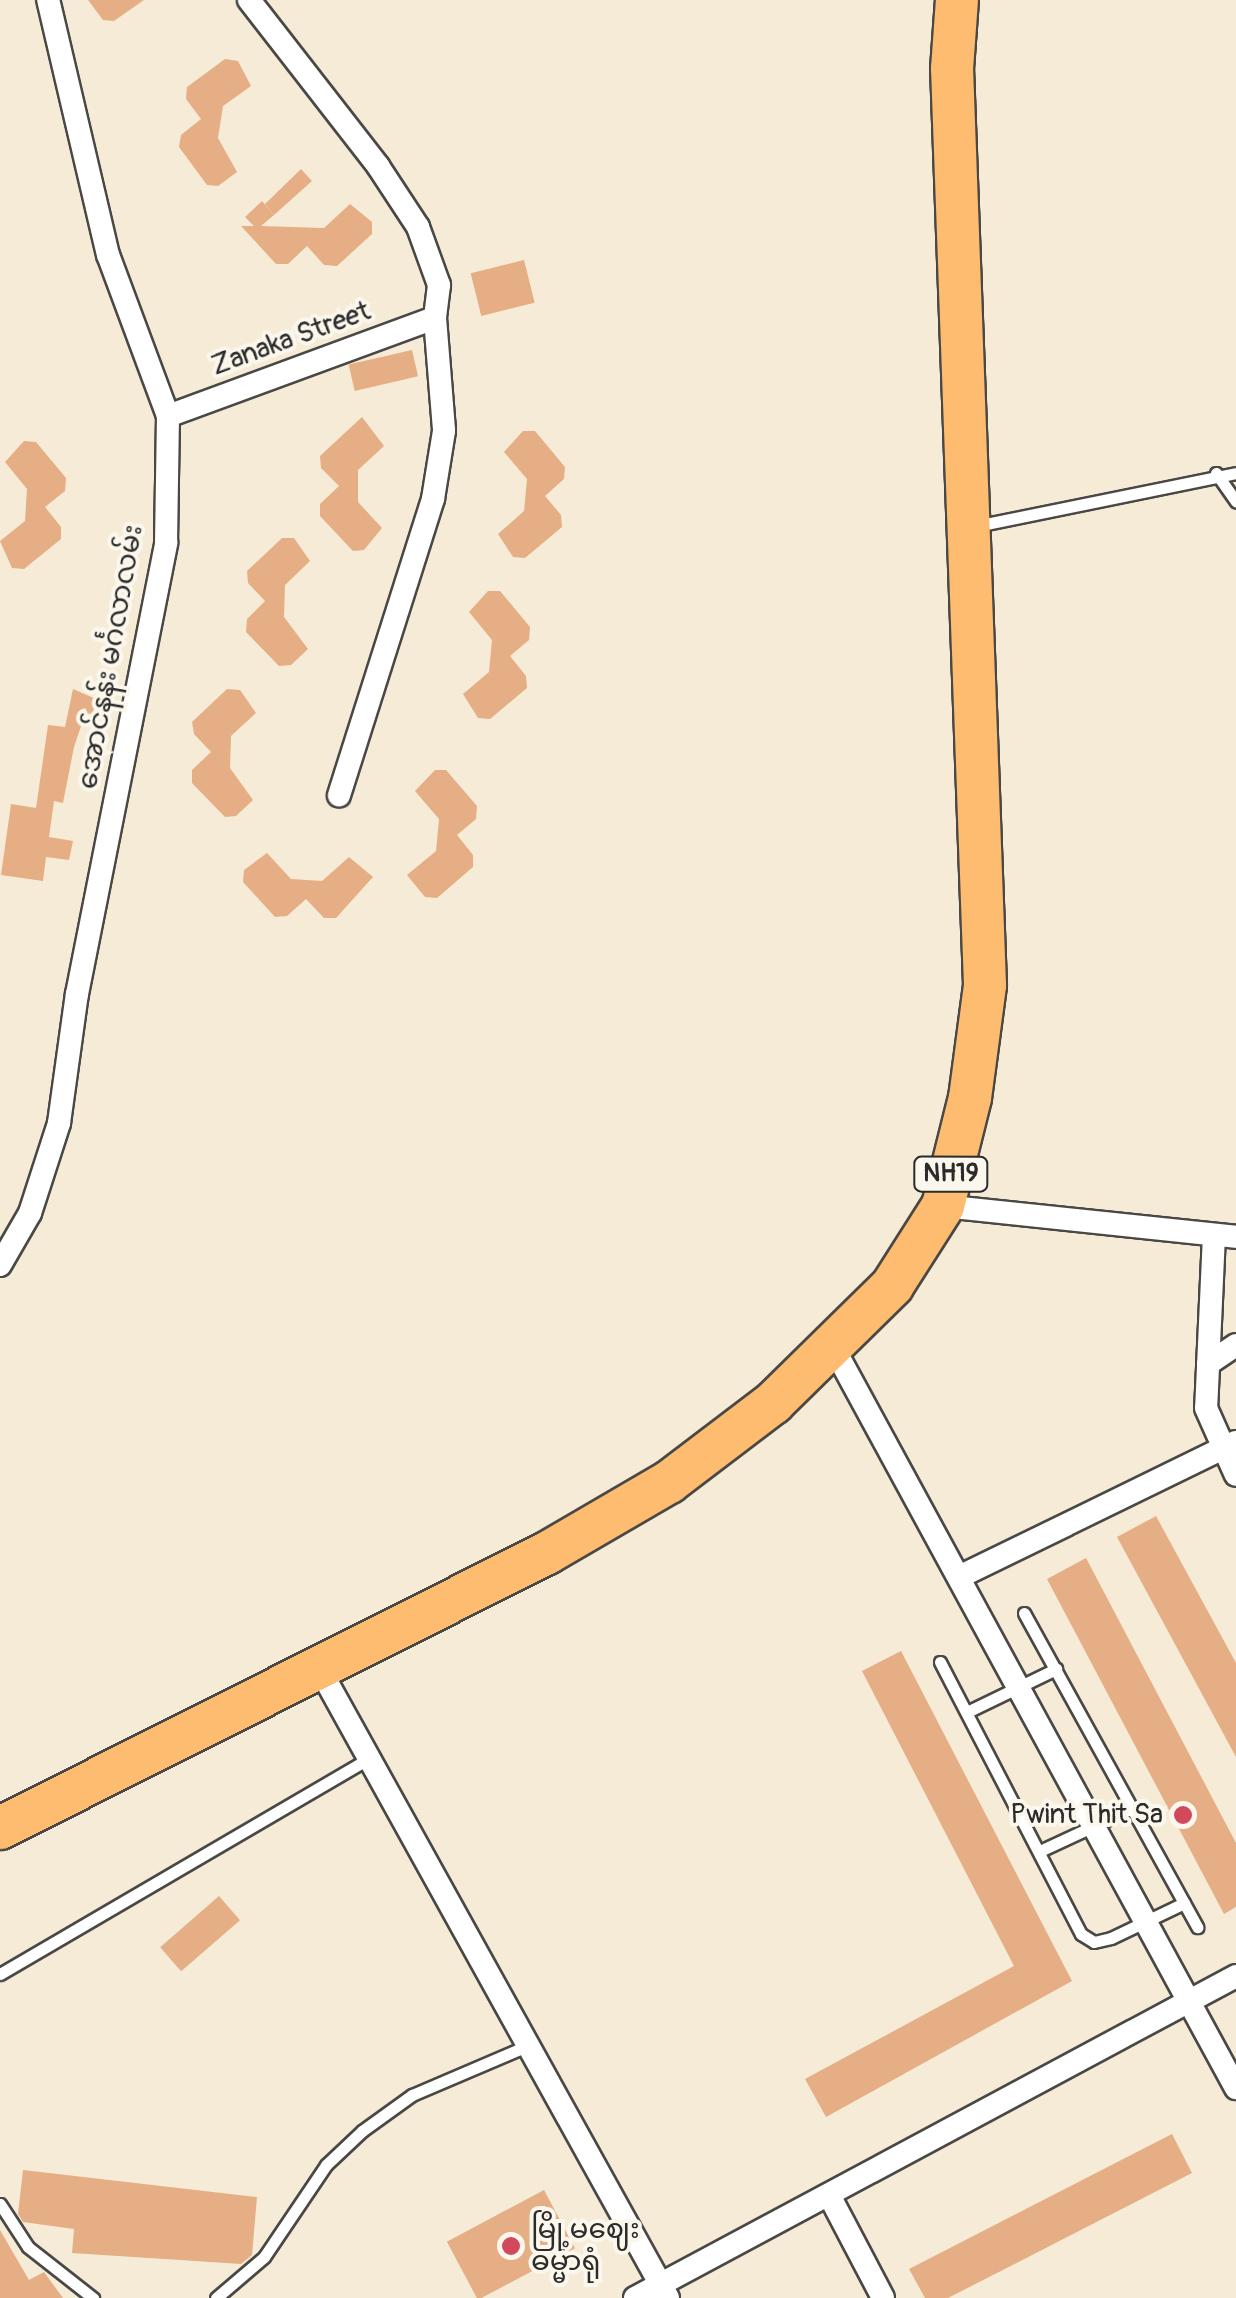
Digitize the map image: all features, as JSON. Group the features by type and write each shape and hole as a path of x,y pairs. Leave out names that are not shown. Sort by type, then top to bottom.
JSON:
{"highway":[{"name":"NH19","path":"0,1828 547,1553 670,1482 773,1403 892,1286 943,1206 970,1098 984,985 972,526 952,69 957,0"}],"street":[{"name":"အောင်နန်း မင်္ဂလာလမ်း","path":"0,1265 30,1213 59,1123 78,994 166,543 168,416 108,255 48,0"},
{"path":"248,0 418,227 434,259 434,318 444,431 433,498 339,796"},
{"name":"Zanaka Street","path":"168,416 434,318"},
{"path":"943,1206 1225,1236 1206,1408 1229,1445 1236,1475"},
{"path":"832,1344 1236,2088"},
{"path":"1208,1364 1236,1345"},
{"path":"958,1577 1229,1445"},
{"path":"319,1668 665,2291"},
{"path":"635,2298 665,2291 829,2195 1236,1976"},
{"path":"829,2195 882,2298"}],"lane":[{"path":"972,526 1216,472 1236,472"},
{"path":"1216,472 1236,502"},
{"path":"1024,1613 1197,1926"},
{"path":"940,1662 969,1710 1082,1934 1094,1942 1147,1924 1184,1903"},
{"path":"969,1710 1056,1669"},
{"path":"0,1974 369,1758"},
{"path":"1042,1850 1132,1808"},
{"path":"216,2298 264,2257 326,2165 362,2131 412,2095 528,2045"},
{"path":"0,2204 28,2247 92,2298"}],"building":[{"path":"88,0 144,0 114,21 103,20"},
{"path":"225,59 238,61 251,86 223,106 218,138 237,172 218,186 207,185 179,147 181,135 201,119 186,99 187,87"},
{"path":"301,169 312,181 274,215 265,204"},
{"path":"262,201 274,215 261,226 324,228 350,204 372,222 372,234 337,266 324,265 307,246 288,264 276,264 241,226 254,226 245,217"},
{"path":"524,260 535,303 481,316 471,273"},
{"path":"412,350 418,376 355,391 349,365"},
{"path":"362,417 384,446 358,470 358,502 382,528 364,550 353,551 320,516 320,504 339,486 321,468 320,456"},
{"path":"523,431 535,431 565,467 564,479 545,496 561,515 562,527 525,558 513,557 498,534 524,511 527,479 504,452"},
{"path":"24,441 36,442 66,478 65,491 45,507 61,527 61,539 24,569 12,568 0,541 25,521 27,489 5,462"},
{"path":"282,538 294,538 310,561 285,585 284,617 308,649 291,665 279,666 246,632 247,619 265,601 248,583 247,571"},
{"path":"488,591 500,591 530,627 529,640 510,656 526,676 527,688 490,719 478,718 463,694 489,672 492,640 469,612"},
{"path":"73,689 96,699 91,724 82,723 74,747 63,803 54,801 49,837 73,841 69,860 46,857 43,881 1,875 11,804 36,808 48,725 65,727"},
{"path":"227,689 240,690 256,713 231,736 230,768 253,800 236,816 225,817 192,783 192,770 211,752 194,734 192,722"},
{"path":"435,770 446,770 477,806 476,819 457,835 473,855 473,867 437,898 425,897 407,875 436,851 439,819 415,791"},
{"path":"267,853 291,879 322,881 349,857 373,877 336,918 324,918 306,899 287,916 275,917 243,882 244,870"},
{"path":"1156,1516 1236,1663 1236,1757 1117,1537"},
{"path":"1086,1558 1236,1843 1236,1907 1224,1914 1047,1579"},
{"path":"901,1651 1072,1981 826,2117 805,2079 1014,1966 862,1671"},
{"path":"219,1896 240,1920 181,1971 160,1947"},
{"path":"1172,2134 1192,2173 948,2298 925,2298 909,2269"},
{"path":"23,2170 257,2197 252,2255 241,2264 72,2253 74,2229 23,2222 18,2214"},
{"name":"မြို့မဈေး ဓမ္မာရုံ","path":"544,2190 575,2248 477,2298 447,2242"},
{"path":"0,2230 29,2280 44,2272 63,2298 0,2298"}],"place":[{"name":"Pwint Thit Sa","path":"1183,1815"},
{"name":"မြို့မဈေး ဓမ္မာရုံ","path":"511,2246"}]}
